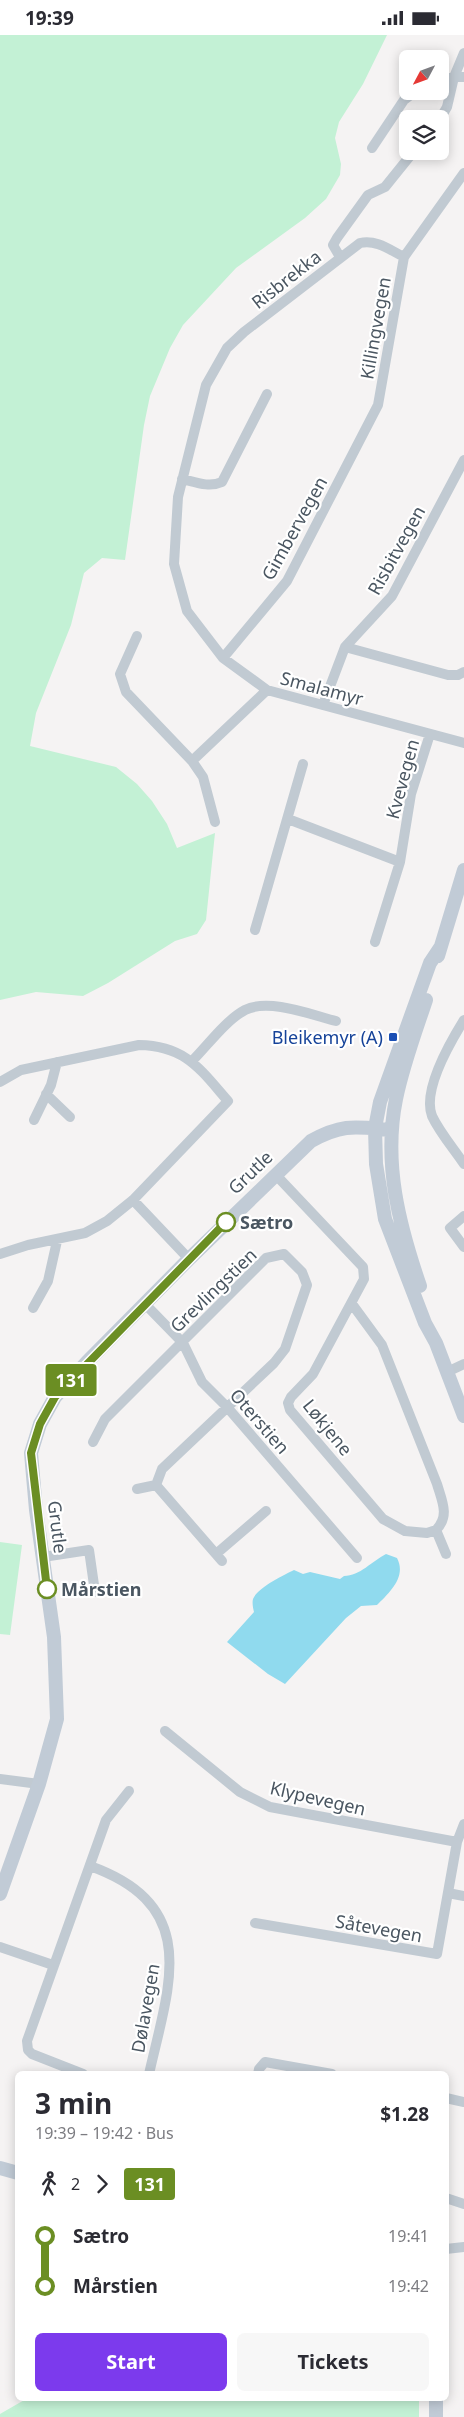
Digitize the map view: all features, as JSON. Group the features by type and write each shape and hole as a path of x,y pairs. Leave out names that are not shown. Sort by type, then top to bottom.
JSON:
{"street":[{"path":"445,110 459,77 464,53"},
{"path":"372,148 405,100"},
{"name":"Risbrekka","path":"236,339 340,257 333,245 337,238 368,195 385,187 407,160"},
{"name":"Killingvegen","path":"378,405 404,257 464,173"},
{"name":"Killingvegen","path":"340,257 360,243 368,241 404,257"},
{"name":"Smalamyr","path":"236,339 227,348 206,385 178,497 174,564 187,611 224,658 266,690 464,743"},
{"path":"182,479 205,485 215,485 222,482 267,394"},
{"name":"Gimbervegen","path":"224,658 287,581 378,405"},
{"name":"Risbitvegen","path":"323,705 345,647 392,596 464,460"},
{"path":"136,636 120,674 126,691 192,761 203,777 215,822"},
{"path":"345,647 448,675 458,675 464,671"},
{"path":"192,761 266,690"},
{"name":"Kvevegen","path":"375,943 400,862 410,794 430,734"},
{"path":"255,930 303,764"},
{"path":"288,819 400,862"},
{"path":"436,1343 432,1321 411,1261 397,1208 391,1149 392,1130 396,1100 403,1071 464,870"},
{"path":"440,948 430,963 386,1081 375,1128 378,1182 386,1219 425,1323 436,1343 464,1416"},
{"path":"192,1061 237,1016 246,1010 270,1006 336,1021"},
{"path":"464,1020 448,1046 430,1096 432,1114 464,1164"},
{"path":"0,1082 21,1070 138,1045 165,1048 192,1061 228,1101 133,1200 107,1221 85,1233 56,1241 28,1245 0,1254"},
{"path":"34,1120 46,1094 57,1062"},
{"path":"46,1094 70,1117"},
{"name":"Grutle","path":"0,1895 39,1784 57,1719 54,1637 31,1453 40,1424 55,1397 189,1259 311,1141 328,1132 347,1126 392,1130"},
{"name":"Løkjene","path":"275,1174 363,1267 364,1279 313,1374 290,1397 288,1403 290,1410 383,1519 405,1531 427,1533 436,1530"},
{"path":"133,1200 189,1259"},
{"path":"464,1216 450,1228 464,1247"},
{"path":"33,1308 48,1281 56,1241"},
{"name":"Grevlingstien","path":"93,1442 105,1419 266,1258 284,1254 302,1272 307,1285 285,1349 264,1374 162,1469 156,1485"},
{"name":"Oterstien","path":"145,1304 183,1343 202,1382 227,1407 357,1558"},
{"path":"352,1304 382,1345 437,1484 445,1508 444,1518 436,1530 446,1554"},
{"path":"447,1372 464,1364"},
{"path":"137,1489 156,1485 219,1557 266,1511"},
{"path":"43,1557 88,1550 95,1592"},
{"name":"Klypevegen","path":"165,1731 240,1792 270,1807 457,1842"},
{"path":"0,1779 39,1784"},
{"path":"75,2071 40,2058 28,2050 27,2041 106,1820 129,1791"},
{"name":"Såtevegen","path":"255,1923 437,1954 457,1842 464,1824"},
{"name":"Dølavegen","path":"90,1866 107,1872 128,1885 149,1903 166,1930 172,1962 170,1983 150,2071"},
{"path":"448,1893 464,1896"},
{"path":"0,1947 53,1965"},
{"path":"260,2071 265,2061 317,2071"},
{"path":"449,2099 464,2102"},
{"path":"0,2168 15,2172"},
{"path":"449,2199 464,2204"},
{"path":"449,2249 464,2247"},
{"path":"436,2401 436,2417"}],"green space":[{"path":"0,35 387,35 363,84 339,122 335,138 341,164 340,175 326,199 305,218 236,268 183,325 170,348 150,396 144,425 125,560 102,558 84,573 71,625 36,713 30,746 116,767 137,784 152,801 167,824 177,848 215,833 206,920 197,934 175,941 108,983 83,996 36,992 0,1000"},
{"path":"0,1542 22,1545 10,1635 0,1634"},
{"path":"23,2401 419,2401 419,2417 0,2417 0,2414"}],"water":[{"path":"386,1554 397,1558 400,1565 398,1578 391,1590 377,1605 361,1606 346,1618 285,1684 268,1674 227,1642 254,1612 253,1599 255,1595 278,1578 294,1570 303,1574 310,1572 340,1579 361,1571"}],"bus line":[{"name":"131","path":"47,1589 36,1510 31,1453 40,1424 55,1397 87,1362 226,1222"}],"place":[{"name":"Bleikemyr (A)","path":"393,1037"},
{"name":"Sætro","path":"226,1222"},
{"name":"Mårstien","path":"47,1589"}]}
